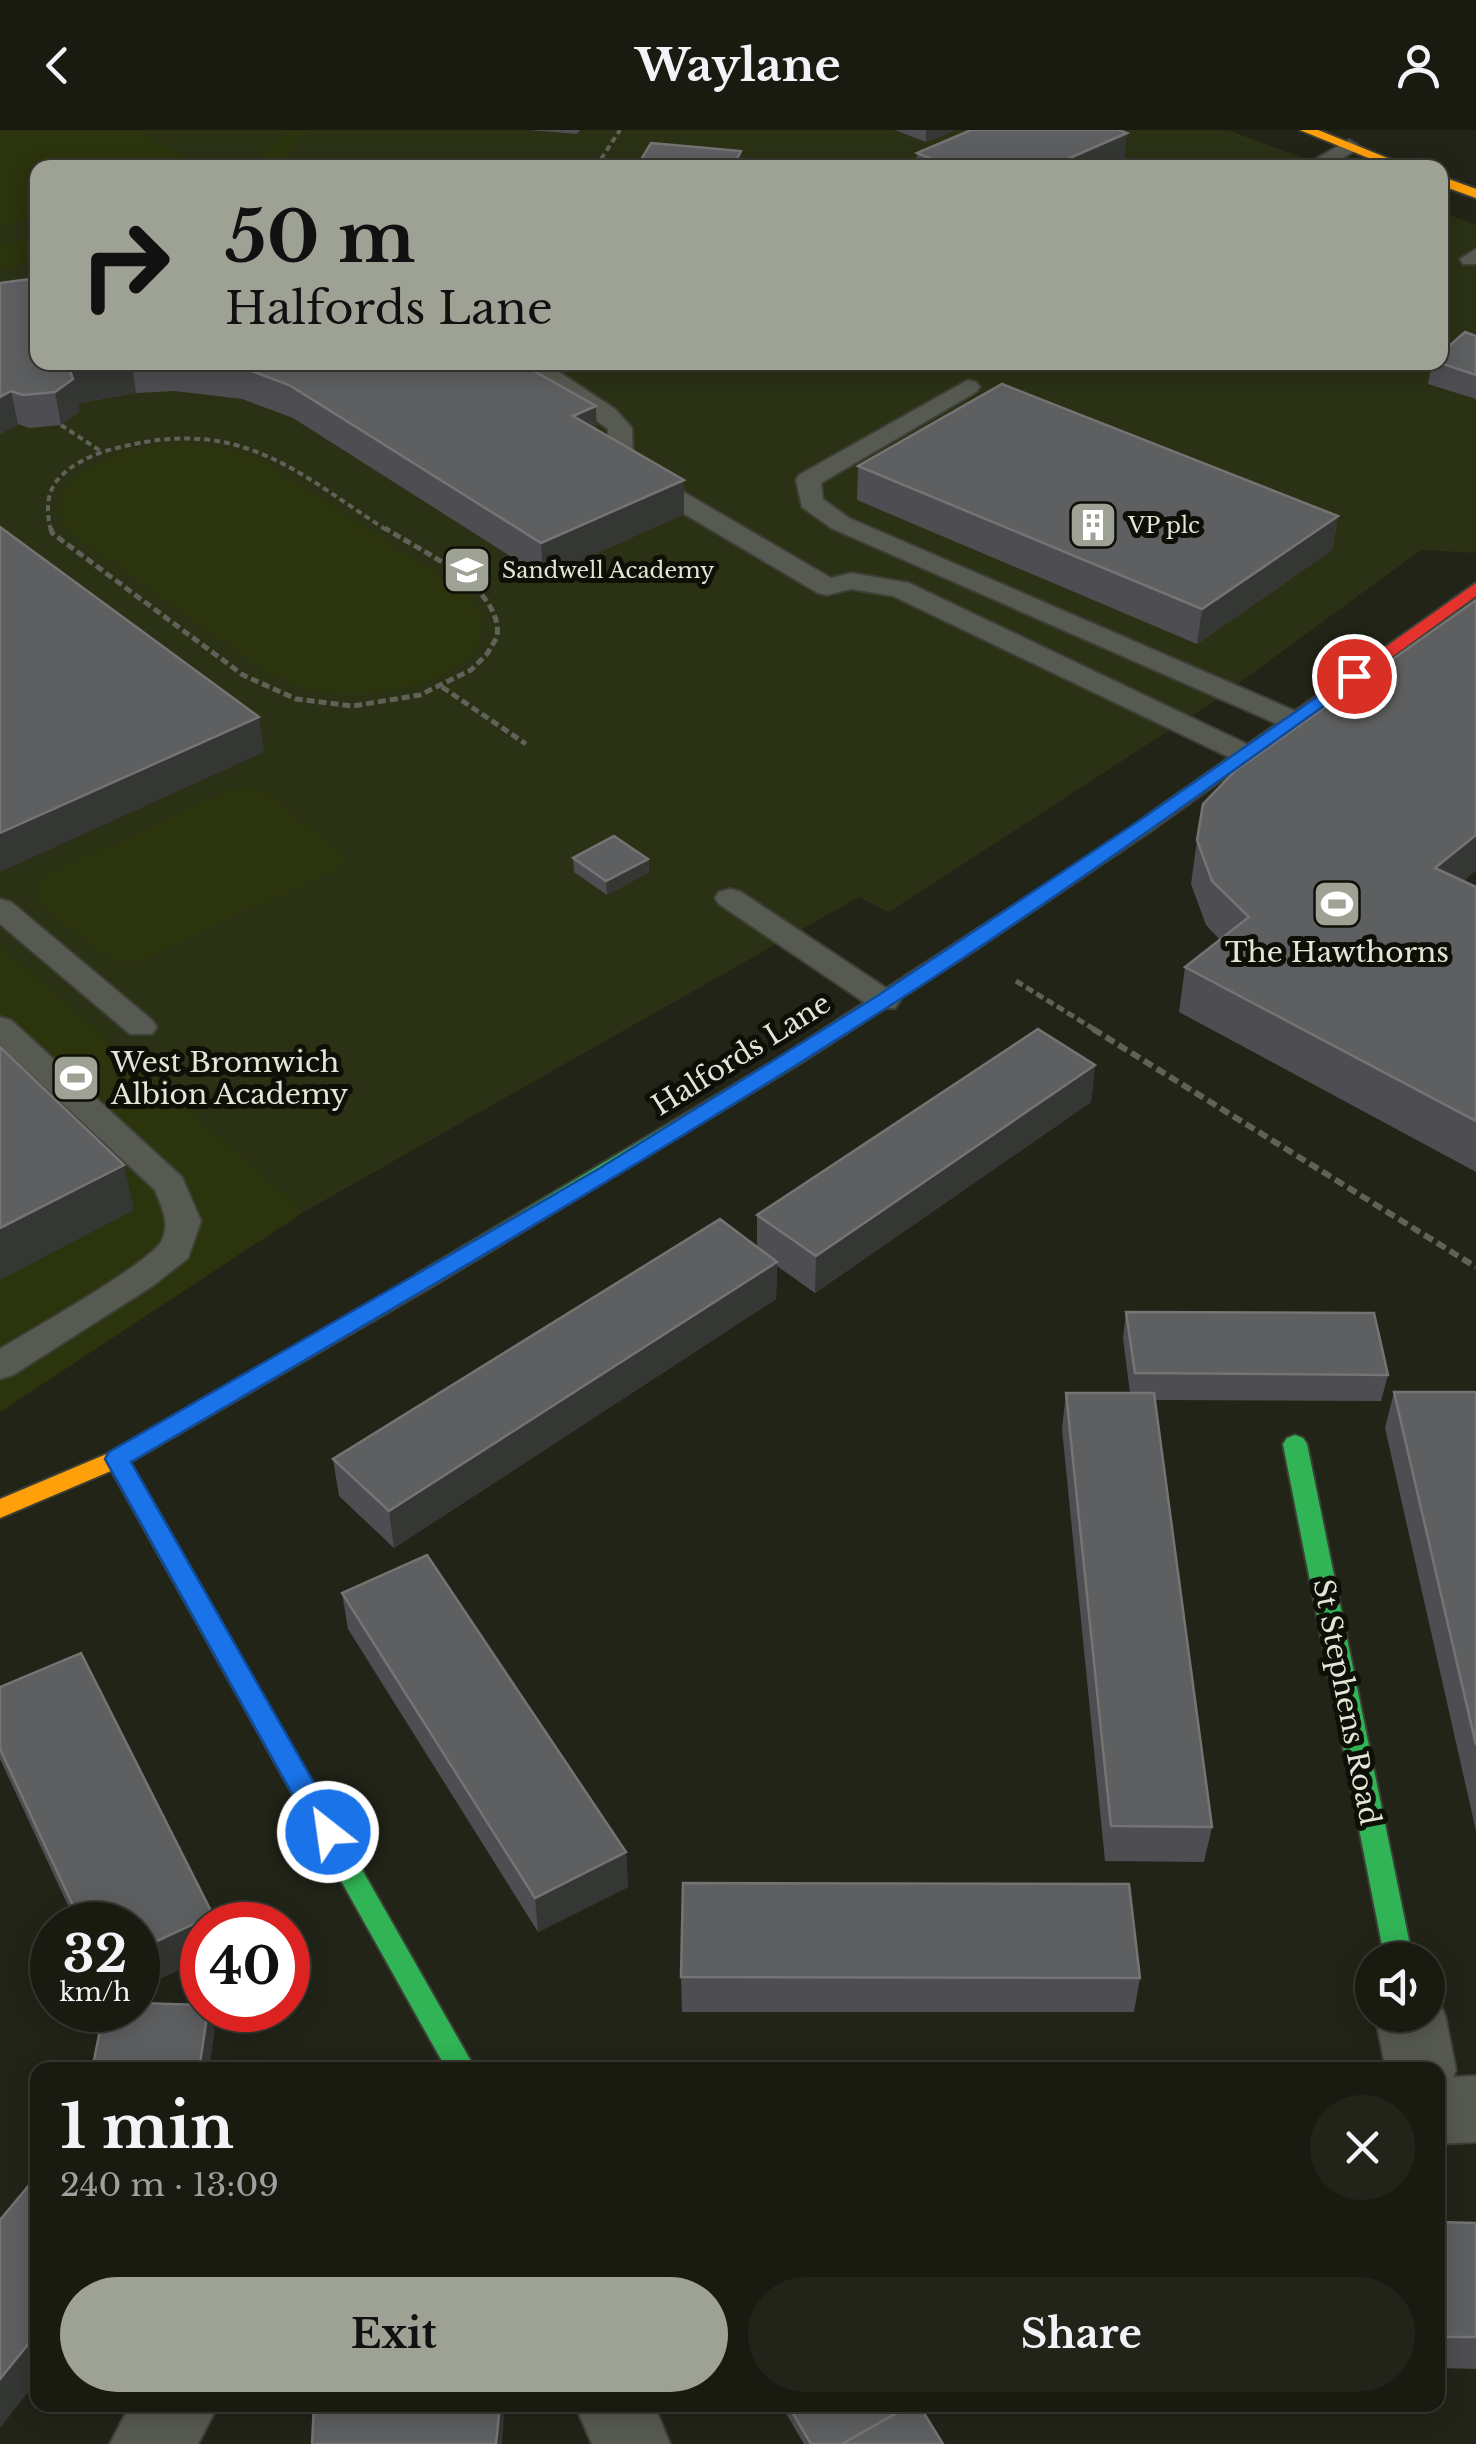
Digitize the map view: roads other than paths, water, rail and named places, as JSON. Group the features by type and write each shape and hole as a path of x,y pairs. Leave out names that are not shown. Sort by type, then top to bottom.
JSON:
{"main road":[{"path":"1306,130 1385,160"},
{"path":"1448,183 1476,194"},
{"name":"Halfords Lane","path":"1,1507 117,1459 607,1174 964,948 1476,588"},
{"name":"St Stephens Road","path":"1295,1444 1395,1942"},
{"path":"117,1459 457,2062"}],"street":[{"path":"1413,2032 1419,2062"},
{"path":"1445,2111 1476,2109"},
{"path":"149,2444 174,2412"},
{"path":"617,2412 631,2444"}],"lane":[{"path":"1324,160 1349,146"},
{"path":"539,370 607,414 620,428 621,457 630,471 828,587 851,581 900,588 1245,754"},
{"path":"968,386 808,480 811,502 840,523 1292,720"},
{"path":"730,898 884,1001"},
{"path":"0,908 141,1026"},
{"path":"0,1027 170,1185 184,1221 176,1249 142,1276 0,1366"}],"place":[{"name":"VP plc","path":"1093,525"},
{"name":"Sandwell Academy","path":"467,570"},
{"name":"The Hawthorns","path":"1337,904"},
{"name":"West Bromwich Albion Academy","path":"76,1078"}]}
